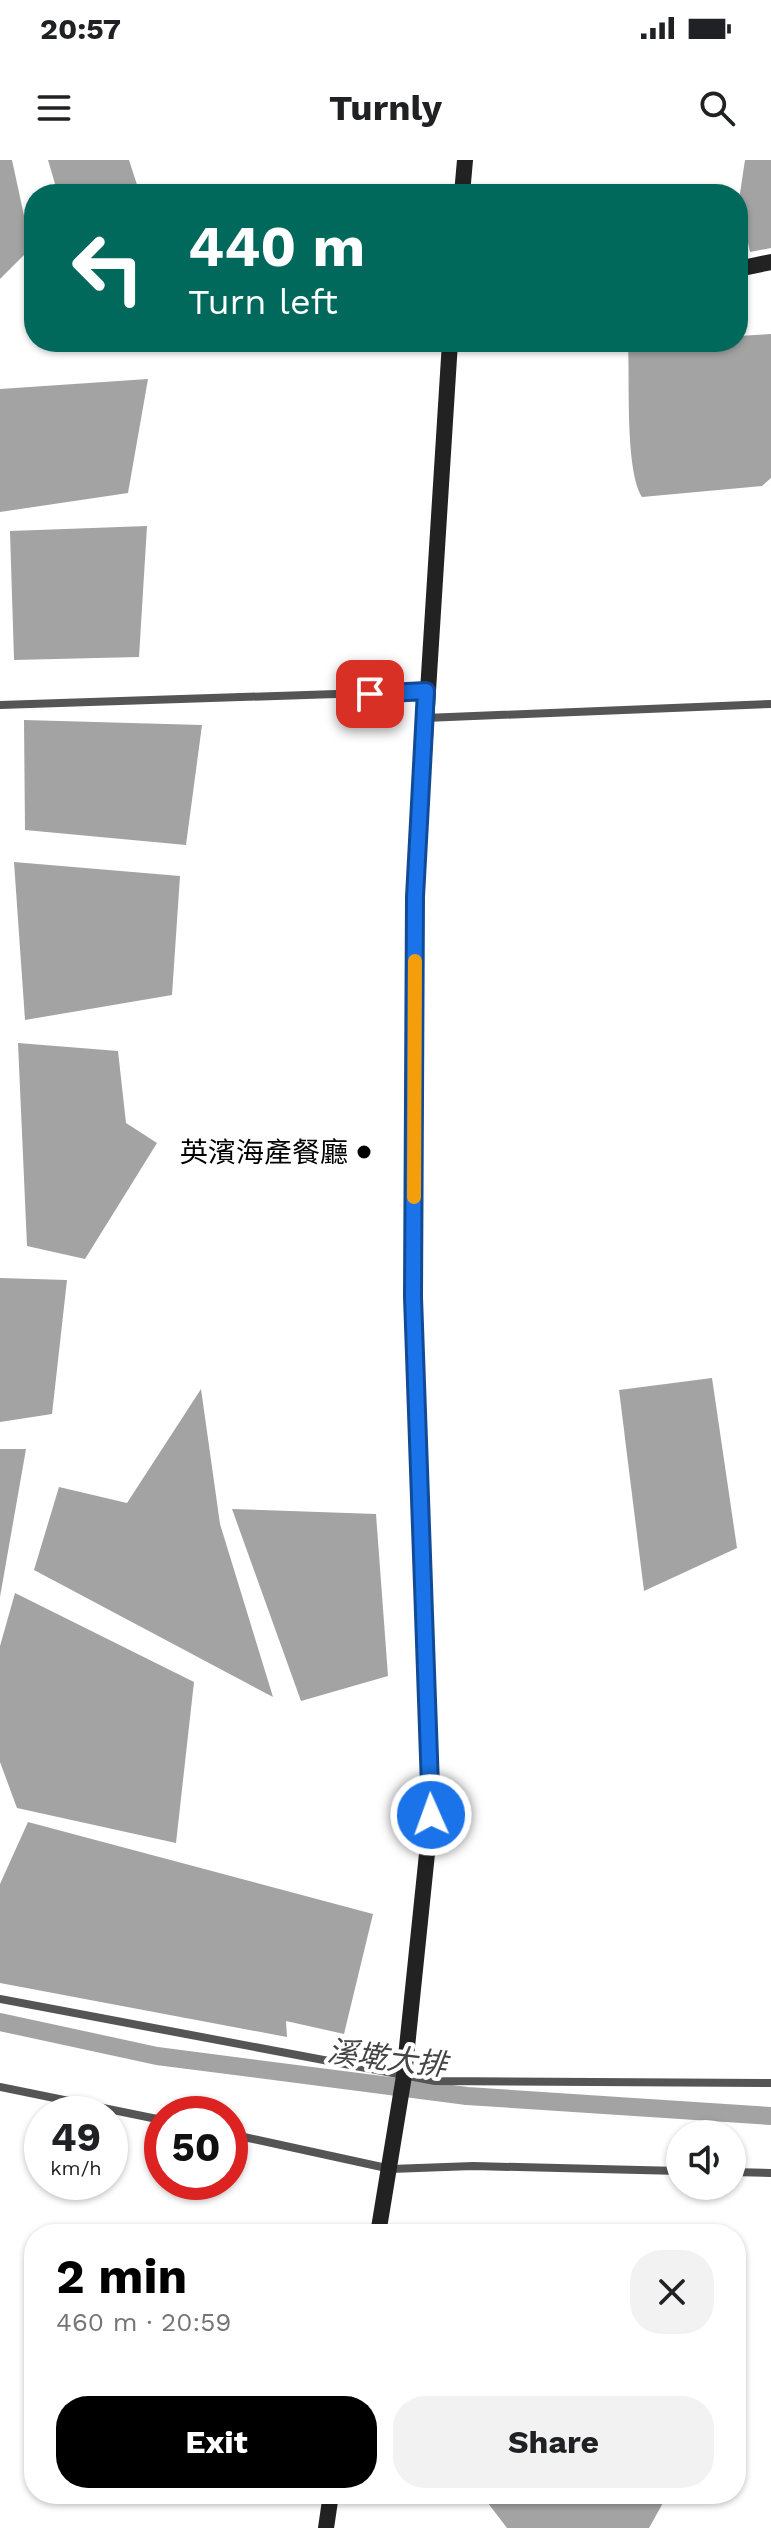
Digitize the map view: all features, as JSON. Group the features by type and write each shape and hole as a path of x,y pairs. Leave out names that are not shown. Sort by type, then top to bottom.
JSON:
{"main road":[{"path":"463,184 465,160"},
{"path":"748,267 771,262"},
{"path":"380,2224 403,2081 431,1815 413,1297 415,897 449,352"},
{"path":"326,2528 330,2504"}],"lane":[{"path":"0,705 426,691"},
{"path":"425,718 771,704"},
{"path":"0,1999 403,2081 771,2083"},
{"path":"0,2087 144,2116"},
{"path":"248,2137 391,2164 666,2171"},
{"path":"746,2172 771,2173"}],"shaded area":[{"path":"0,160 12,160 24,216 24,255 0,279"},
{"path":"48,160 129,160 137,184 55,184"},
{"path":"745,160 771,160 771,248 750,252 748,184 741,184"},
{"path":"771,334 771,478 762,486 642,497 633,467 628,352 748,352 748,335"},
{"path":"148,379 128,493 0,512 0,389"},
{"path":"147,526 139,657 14,660 10,531"},
{"path":"24,720 202,725 186,845 25,830"},
{"path":"14,862 180,876 172,995 25,1020"},
{"path":"18,1043 118,1051 126,1123 157,1143 85,1259 27,1246"},
{"path":"0,1278 67,1280 52,1414 0,1422"},
{"path":"712,1378 737,1548 644,1591 619,1390"},
{"path":"201,1389 220,1524 273,1697 34,1570 59,1487 127,1503"},
{"path":"0,1449 26,1449 0,1597"},
{"path":"232,1509 376,1514 388,1676 301,1701"},
{"path":"15,1593 194,1682 176,1843 17,1808 0,1762 0,1646"},
{"path":"28,1822 373,1914 344,2034 286,2021 287,2037 0,1983 0,1884"},
{"path":"489,2504 662,2504 649,2528 507,2528"}],"waterway":[{"name":"溪墘大排","path":"0,2022 157,2056 467,2096 771,2116"}],"slow traffic":[{"path":"414,1197 415,961"}],"place":[{"name":"英濱海產餐廳","path":"364,1152"}],"route":[{"path":"370,694 426,691 415,897 413,1297 431,1815"}]}
